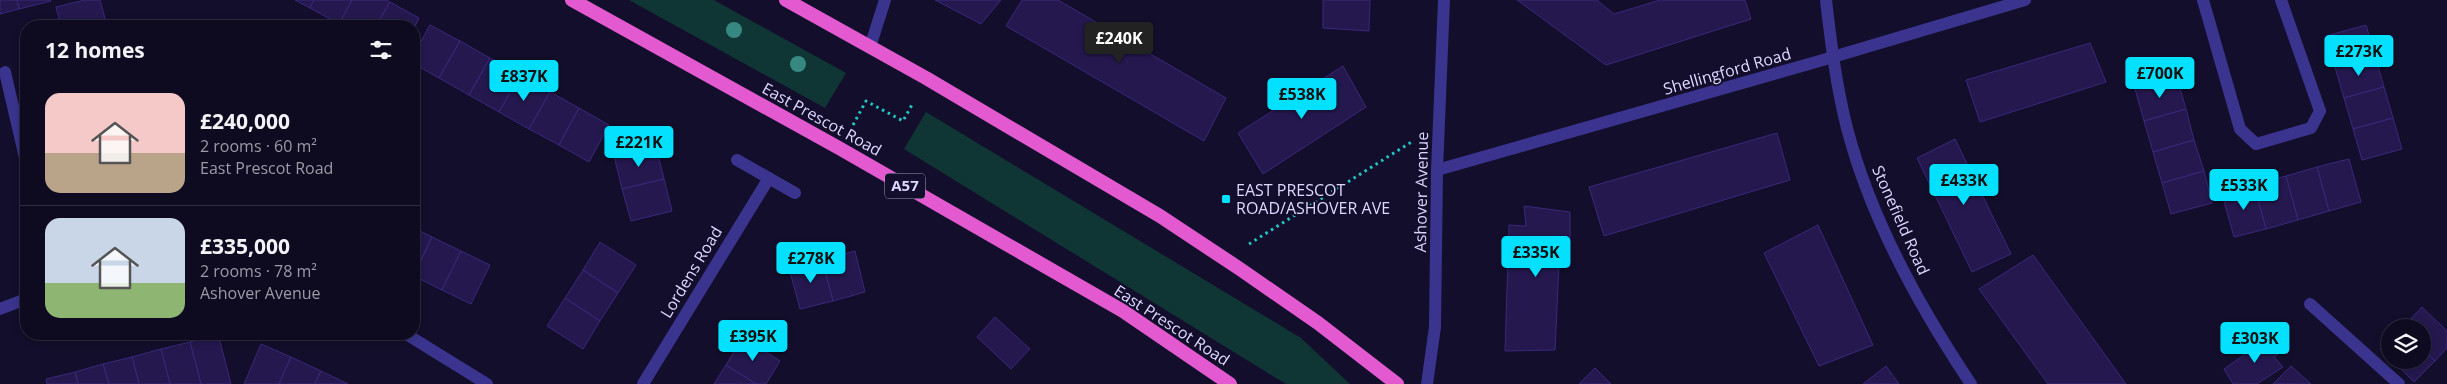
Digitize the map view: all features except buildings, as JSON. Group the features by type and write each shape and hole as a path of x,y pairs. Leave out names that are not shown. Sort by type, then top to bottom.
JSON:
{"highway":[{"name":"East Prescot Road","path":"572,0 839,148 1123,312 1230,384"},
{"path":"786,0 935,83 1151,211 1226,259 1318,323 1396,384"}],"street":[{"path":"870,47 885,0"},
{"name":"Ashover Avenue","path":"1426,384 1435,327 1437,170 1444,0"},
{"name":"Stonefield Road","path":"1826,0 1832,57 1848,130 1874,203 1911,284 1971,384"},
{"name":"Shellingford Road","path":"1437,170 2025,0"},
{"path":"2204,0 2240,129 2256,144 2310,128 2320,112 2281,0"},
{"path":"5,72 20,136"},
{"path":"737,160 795,193"},
{"name":"Lordens Road","path":"642,384 769,178"},
{"path":"0,309 20,301"},
{"path":"2310,304 2399,384"},
{"path":"416,340 487,384"}],"path":[{"path":"852,125 866,101 903,121 913,103"},
{"path":"1226,259 1439,124"}],"green space":[{"path":"629,0 714,0 846,73 825,108"},
{"path":"926,112 1301,338 1350,384 1286,384 904,149"}],"place":[{"name":"EAST PRESCOT ROAD/ASHOVER AVE","path":"1226,199"}]}
